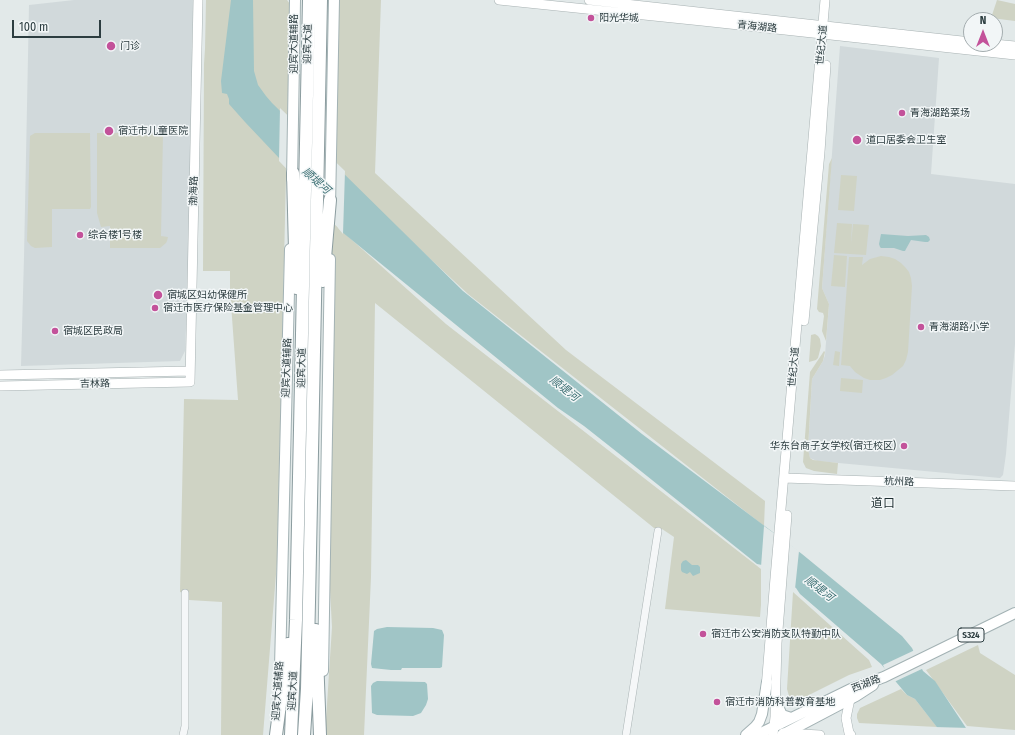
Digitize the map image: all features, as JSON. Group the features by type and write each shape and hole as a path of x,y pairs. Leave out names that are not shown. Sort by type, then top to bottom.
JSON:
{"highway":[{"name":"迎宾大道","path":"291,735 296,620 300,462 309,0"},
{"name":"迎宾大道","path":"304,735 307,689 314,376 320,0"},
{"path":"292,179 298,312 295,408 300,462"},
{"path":"314,376 321,327 330,200"},
{"path":"276,735 289,634 292,588 294,504 299,477"},
{"path":"311,498 316,524 316,609 320,735"}],"main road":[{"name":"迎宾大道辅路","path":"276,735 280,654 294,103 295,0"},
{"path":"330,200 334,0"},
{"path":"320,735 323,694 329,225"},
{"name":"S324","path":"884,677 1015,613"},
{"name":"西湖路","path":"771,733 850,700 884,677"},
{"name":"西湖路","path":"771,733 791,718 851,689 884,677"},
{"path":"746,735 759,722 762,714 767,682"},
{"path":"775,700 782,715 791,718"}],"street":[{"name":"渤海路","path":"190,382 198,0"},
{"name":"青海湖路","path":"499,0 702,21 963,41"},
{"name":"青海湖路","path":"589,0 1015,56"},
{"name":"世纪大道","path":"771,733 767,682 778,580 786,478 820,152 826,0"},
{"name":"世纪大道","path":"826,30 831,0"},
{"path":"1003,45 1015,46"},
{"name":"吉林路","path":"0,375 190,371"},
{"name":"吉林路","path":"0,386 190,382"},
{"name":"杭州路","path":"786,478 1015,484"},
{"path":"626,735 658,531"},
{"name":"世纪大道","path":"771,733 775,700 778,580"},
{"path":"183,735 186,726 185,593"},
{"path":"850,700 846,718 851,735"},
{"path":"771,733 820,735"}],"shaded area":[{"name":"宿迁市儿童医院","path":"74,0 193,0 189,259 185,351 180,361 21,366 29,5"},
{"name":"青海湖路小学","path":"840,46 939,58 931,174 1015,184 1015,344 1006,454 1003,475 1000,478 817,461 810,458 808,449 812,379 825,355 829,304 822,288"}],"green space":[{"path":"206,0 287,0 290,4 277,562 263,735 221,735 222,602 189,600 188,594 180,592 184,399 238,400 230,271 203,271 204,64"},
{"path":"338,0 381,0 375,173 566,350 765,501 764,526 468,294 330,166"},
{"path":"997,0 1015,4 1015,21 1003,20 1003,12 993,12"},
{"path":"35,133 90,133 91,207 90,209 52,209 52,247 35,248 27,241 30,136"},
{"path":"97,133 163,134 161,236 168,237 166,243 160,248 110,248 110,226 101,227 97,213"},
{"path":"832,158 822,288 829,304 826,341 822,331 824,316 823,313 819,312 817,309 829,164"},
{"path":"841,175 857,176 854,211 838,210"},
{"path":"333,223 446,324 761,569 760,617 665,609 674,537 662,529 654,528 375,303 371,577 364,735 325,735 332,627 325,498 325,392"},
{"path":"837,223 852,224 851,244 853,224 869,225 866,255 834,253"},
{"path":"834,255 847,256 845,287 831,286"},
{"path":"881,256 895,259 901,263 909,272 911,278 912,286 908,352 903,366 892,375 880,380 870,380 855,372 850,366 841,365 849,257 863,257 862,265 870,259"},
{"path":"815,334 820,339 821,346 818,358 809,362 811,335"},
{"path":"824,351 823,361 812,379 808,449 810,458 813,460 838,463 837,474 814,471 806,468 803,462 810,372"},
{"path":"835,351 840,352 839,366 833,365"},
{"path":"841,378 863,380 862,393 840,391"},
{"path":"793,592 869,660 872,667 849,675 801,699 794,700 789,696 787,689"},
{"path":"978,645 980,653 1015,675 1015,730 967,726 926,670"},
{"path":"901,689 907,695 915,699 937,727 859,723 857,714 860,708"}],"water":[{"name":"顺堤河","path":"231,0 253,0 254,71 258,85 272,103 463,291 642,434 802,554 902,636 912,648 923,671 935,681 966,728 973,735 943,735 915,699 907,695 881,664 800,594 796,588 762,565 757,564 584,426 558,408 342,232 337,218 229,104 227,94 222,93 221,81"},
{"path":"881,234 908,236 926,235 930,240 925,242 911,240 905,251 903,251 894,248 881,248 879,244"},
{"path":"686,560 692,565 698,565 700,567 700,573 693,576 690,572 687,574 682,572 681,564"},
{"path":"387,627 433,628 442,630 444,635 442,667 402,668 401,670 372,668 371,664 374,631"},
{"path":"377,681 425,682 427,684 428,699 426,705 421,713 413,716 377,715 372,713 371,686"}],"pier":[{"path":"280,108 345,171 343,234 338,228 335,219 279,161"},
{"path":"764,526 799,551 795,589 761,567"},
{"path":"915,650 924,668 894,682 887,674 883,665"},
{"path":"934,727 970,728 975,735 941,735"}],"place":[{"name":"阳光华城","path":"591,18"},
{"name":"门诊","path":"111,46"},
{"name":"青海湖路菜场","path":"902,113"},
{"name":"宿迁市儿童医院","path":"109,131"},
{"name":"道口居委会卫生室","path":"857,140"},
{"name":"综合楼1号楼","path":"80,235"},
{"name":"宿城区妇幼保健所","path":"158,295"},
{"name":"宿迁市医疗保险基金管理中心","path":"155,308"},
{"name":"青海湖路小学","path":"921,327"},
{"name":"宿城区民政局","path":"55,331"},
{"name":"华东台商子女学校(宿迁校区)","path":"904,446"},
{"name":"宿迁市公安消防支队特勤中队","path":"703,634"},
{"name":"宿迁市消防科普教育基地","path":"717,702"}],"district":[{"name":"道口","path":"883,504"}]}
